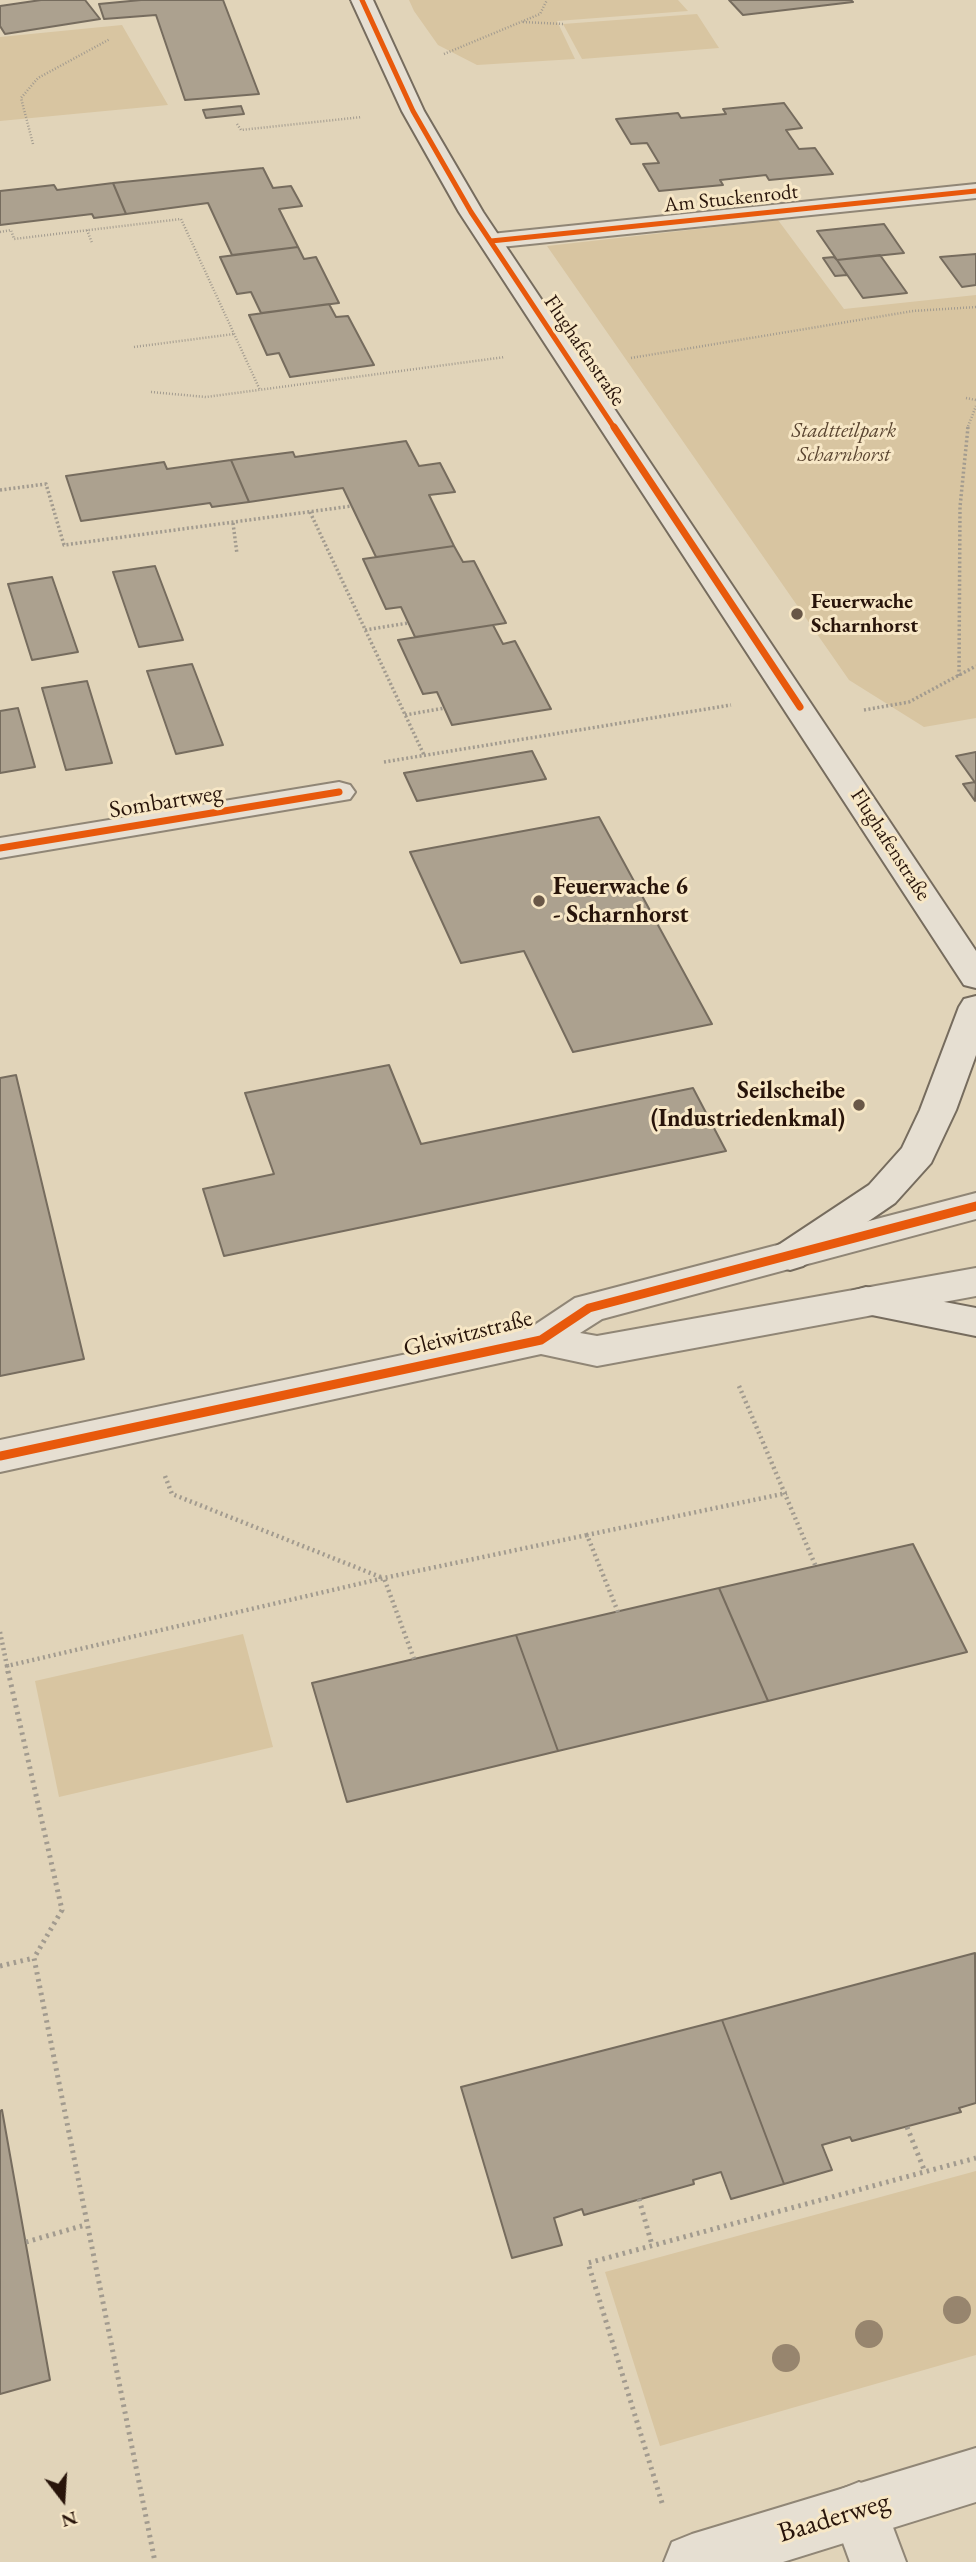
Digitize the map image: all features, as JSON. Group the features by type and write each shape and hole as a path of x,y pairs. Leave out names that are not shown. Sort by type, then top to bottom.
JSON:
{"main road":[{"name":"Flughafenstraße","path":"362,0 413,111 491,242 976,977"},
{"name":"Am Stuckenrodt","path":"491,242 976,191"},
{"name":"Sombartweg","path":"0,848 339,792"},
{"path":"790,1256 882,1194 918,1154 938,1110 976,1007"},
{"name":"Gleiwitzstraße","path":"0,1456 541,1340 589,1308 976,1206"},
{"name":"Gleiwitzstraße","path":"541,1340 597,1351 976,1282"},
{"path":"866,1301 976,1322"},
{"name":"Baaderweg","path":"692,2562 976,2475"},
{"path":"859,2510 878,2562"}],"path":[{"path":"442,55 541,14 547,0"},
{"path":"519,22 563,24"},
{"path":"33,144 21,98 38,79 110,38"},
{"path":"237,124 240,130 370,116"},
{"path":"0,232 11,230 14,239 181,219 260,390"},
{"path":"87,230 92,243"},
{"path":"625,359 913,311 976,306"},
{"path":"134,347 234,334"},
{"path":"151,391 206,397 514,356"},
{"path":"966,398 976,400"},
{"path":"959,676 960,507 965,434 976,406"},
{"path":"0,490 46,484 64,545 352,506"},
{"path":"310,512 424,755"},
{"path":"233,523 236,554"},
{"path":"365,630 408,623"},
{"path":"855,711 909,702 976,666"},
{"path":"383,762 737,704"},
{"path":"405,715 445,708"},
{"path":"739,1386 787,1493 816,1567"},
{"path":"148,1425 172,1494 384,1578 414,1659"},
{"path":"7,1665 384,1578 787,1493"},
{"path":"587,1535 618,1612"},
{"path":"0,1632 62,1910 34,1958 85,2225 155,2562"},
{"path":"0,1966 34,1958"},
{"path":"907,2127 925,2172"},
{"path":"666,2514 588,2263 976,2158"},
{"path":"639,2199 652,2246"},
{"path":"26,2242 85,2225"}],"green space":[{"path":"409,0 678,0 688,11 557,21 575,59 477,65 438,45"},
{"path":"697,14 719,48 582,59 563,24"},
{"path":"122,25 168,105 0,121 0,37"},
{"name":"Stadtteilpark Scharnhorst","path":"778,220 844,309 976,295 976,718 924,727 849,680 547,246"},
{"path":"243,1634 273,1747 59,1797 35,1681"},
{"path":"976,2171 976,2355 660,2446 605,2272"}],"building":[{"path":"41,0 85,0 100,19 5,34 0,26 0,6"},
{"path":"141,0 223,0 259,94 185,100 156,15 104,19 99,4"},
{"path":"729,0 851,0 853,2 743,15"},
{"path":"784,103 802,128 786,130 799,149 815,148 833,174 769,180 766,175 720,180 723,185 659,191 643,164 659,163 647,143 631,144 616,119 678,113 681,118 726,114 723,109"},
{"path":"241,106 244,114 206,118 203,110"},
{"path":"263,168 273,188 291,186 302,206 279,209 298,247 232,255 208,203 126,214 113,183"},
{"path":"113,183 126,214 94,218 92,214 0,225 0,191 54,185 57,190"},
{"path":"884,224 904,253 837,260 817,231"},
{"path":"298,247 304,259 316,257 339,303 261,313 251,292 237,294 220,257"},
{"path":"976,254 976,285 962,287 940,257"},
{"path":"880,255 907,293 863,298 837,260"},
{"path":"834,257 847,275 835,276 823,258"},
{"path":"329,304 336,317 348,316 374,365 290,377 279,353 267,355 249,315"},
{"path":"406,441 419,466 440,463 455,492 429,495 454,546 376,557 343,488 249,502 231,460 293,452 295,457"},
{"path":"231,460 249,502 212,507 210,503 81,521 66,476 164,462 167,469"},
{"path":"454,546 463,562 474,561 506,623 415,637 401,607 386,609 363,559"},
{"path":"155,566 183,640 139,647 113,572"},
{"path":"52,577 78,652 32,660 8,584"},
{"path":"493,625 503,644 515,641 551,709 452,725 437,692 423,694 398,640"},
{"path":"192,664 223,745 176,754 147,671"},
{"path":"87,681 112,763 66,770 42,688"},
{"path":"18,708 35,767 0,773 0,711"},
{"path":"532,751 546,779 417,801 404,773"},
{"path":"976,752 976,784 956,756"},
{"path":"963,784 976,784 975,801"},
{"name":"Feuerwache 6 - Scharnhorst","path":"599,817 712,1024 573,1052 524,951 461,963 410,852"},
{"path":"389,1065 421,1144 693,1088 726,1151 224,1256 203,1189 274,1174 245,1093"},
{"path":"16,1075 84,1359 0,1376 0,1078"},
{"path":"913,1544 967,1652 768,1701 719,1588"},
{"path":"719,1588 768,1701 558,1751 516,1635"},
{"path":"516,1635 558,1751 347,1802 312,1683"},
{"path":"975,1953 976,2103 959,2108 961,2112 852,2141 850,2137 822,2145 832,2170 784,2184 722,2020"},
{"path":"722,2020 784,2184 731,2199 721,2172 693,2180 694,2184 584,2215 582,2209 554,2218 562,2245 512,2258 461,2087"},
{"path":"2,2110 50,2380 0,2394 0,2111"}],"cycle path":[{"path":"362,0 413,111 471,212 800,707"},
{"path":"491,241 976,191"},
{"path":"0,848 339,792"},
{"path":"0,1456 541,1340 589,1308 976,1206"}],"place":[{"name":"Feuerwache Scharnhorst","path":"797,614"},
{"name":"Feuerwache 6 - Scharnhorst","path":"539,901"},
{"name":"Seilscheibe (Industriedenkmal)","path":"859,1105"}]}
